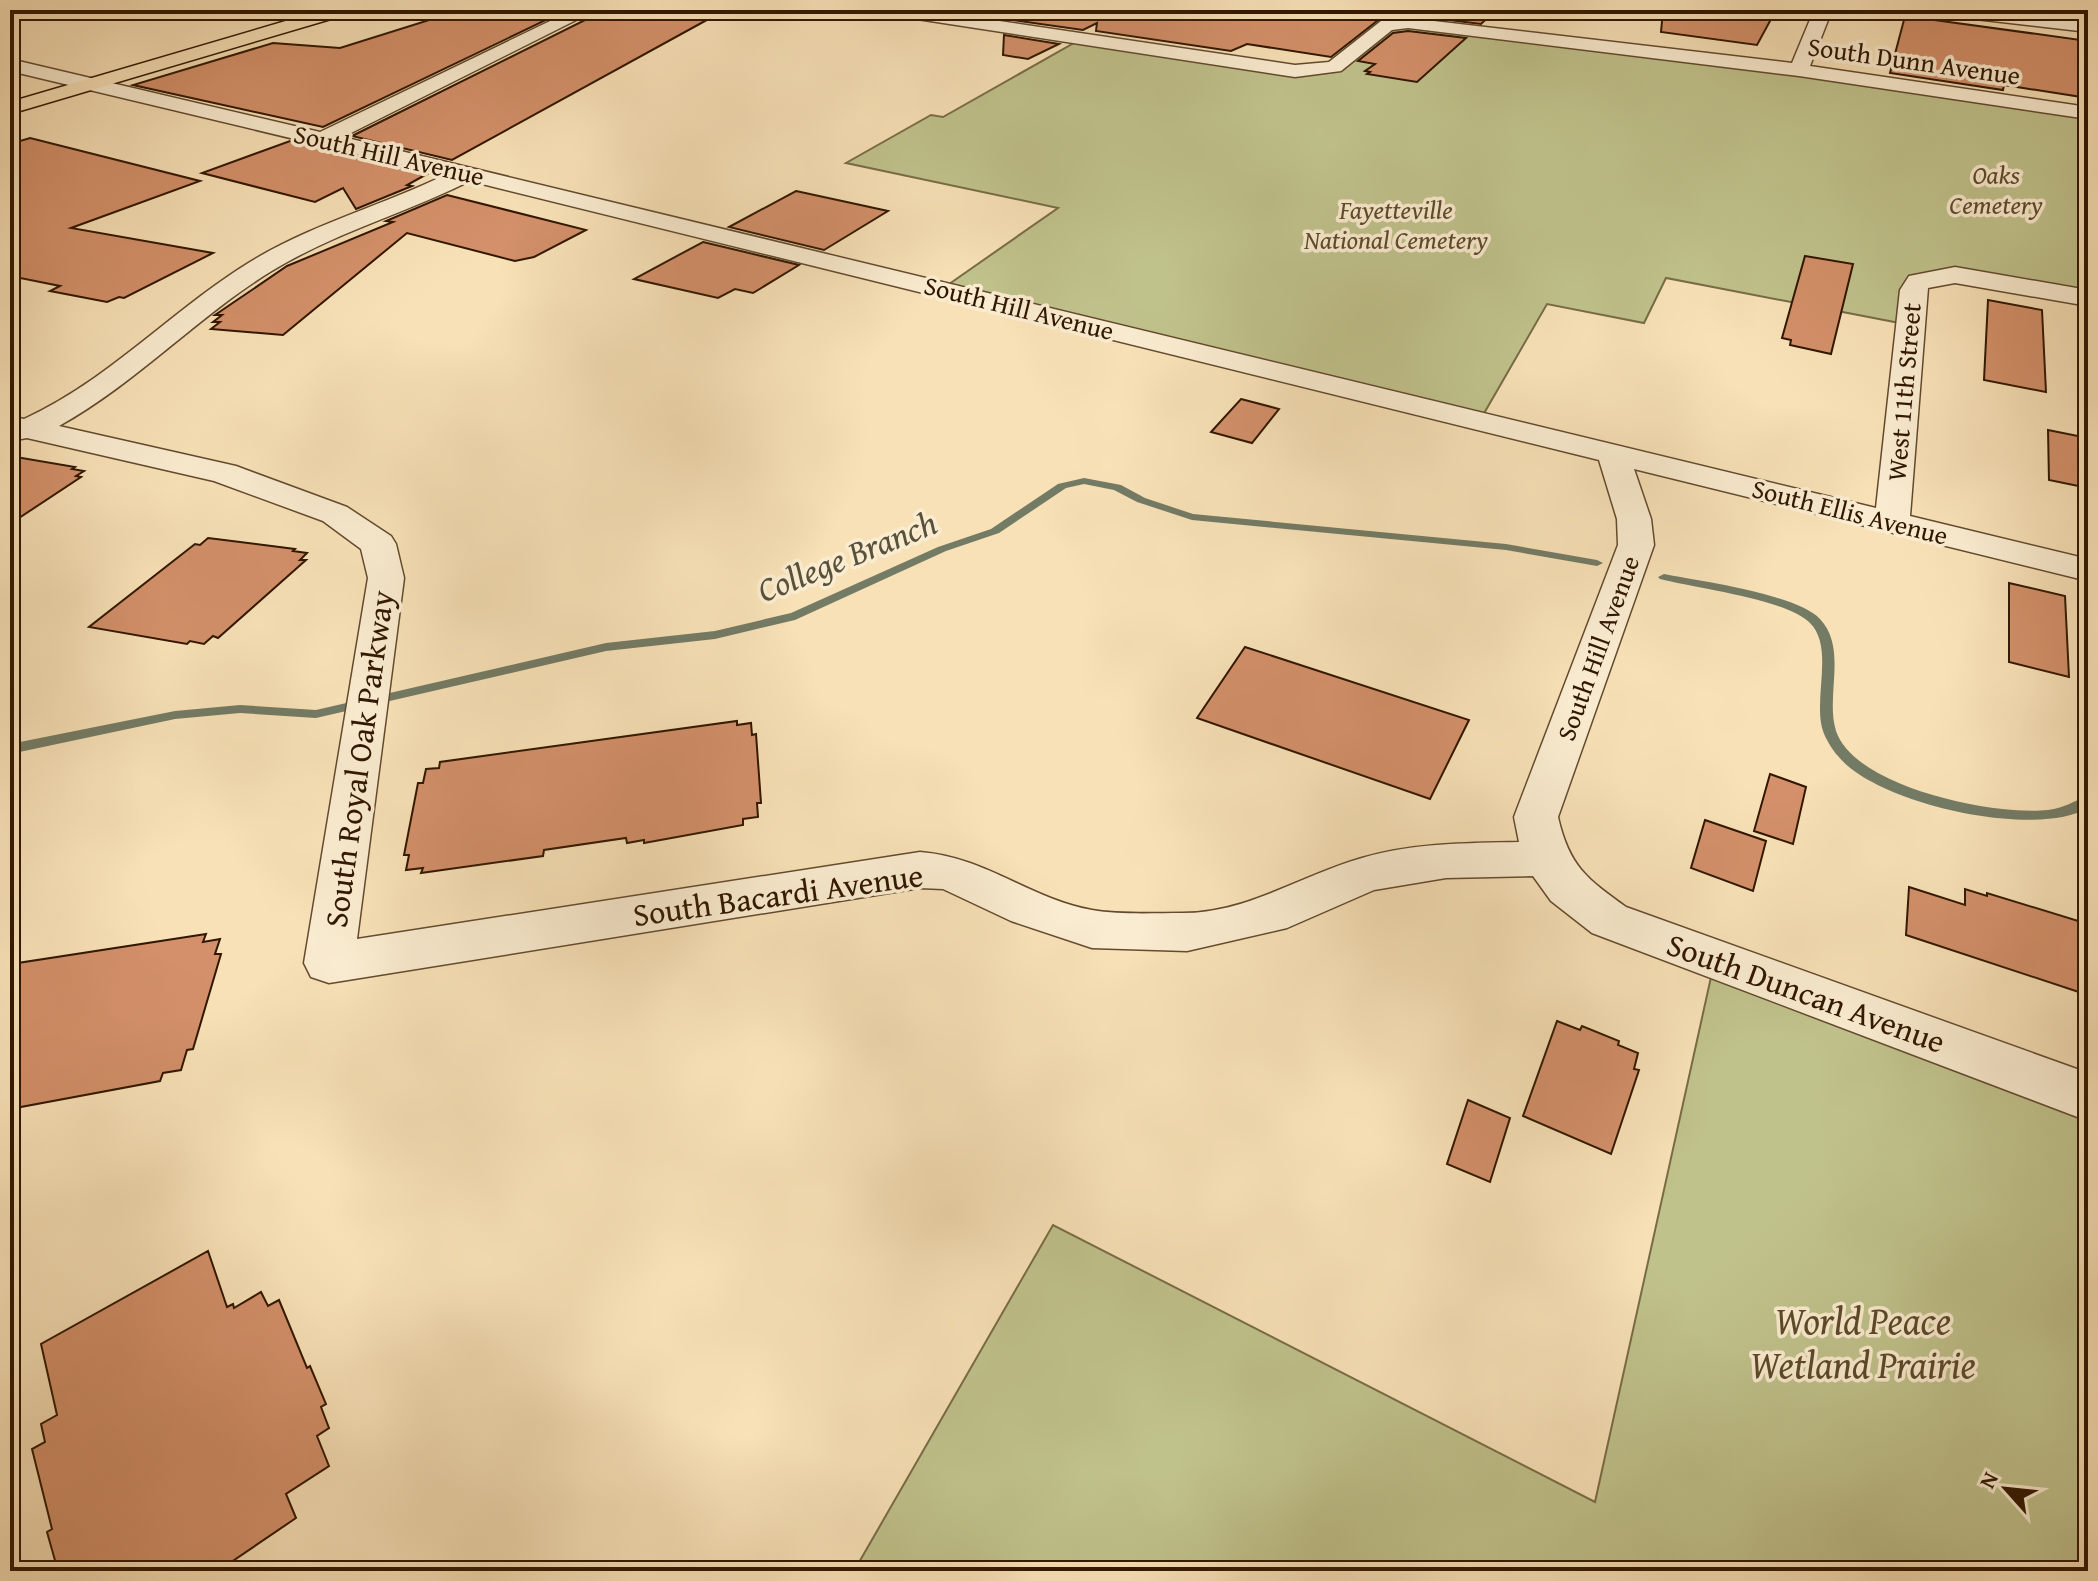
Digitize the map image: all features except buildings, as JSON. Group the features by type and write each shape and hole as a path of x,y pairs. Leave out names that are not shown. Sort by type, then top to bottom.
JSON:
{"main road":[{"path":"10,108 342,10"}],"street":[{"path":"322,139 587,10"},
{"name":"South Dunn Avenue","path":"891,10 1309,72 1334,67 1387,25 1400,22 1799,70 2088,113"},
{"path":"1799,70 1823,10"},
{"path":"1940,10 2088,27"},
{"name":"South Hill Avenue","path":"10,65 467,173 1613,454 1634,519 1636,545 1536,817 1544,858"},
{"path":"15,429 94,391 282,254 426,195 467,173"},
{"name":"West 11th Street","path":"1892,522 1913,290 1918,282 1935,277 1979,278 2088,298"},
{"name":"South Royal Oak Parkway","path":"15,429 129,450 224,473 335,514 378,544 386,578 329,963"},
{"name":"South Ellis Avenue","path":"1613,454 2088,570"},
{"name":"South Bacardi Avenue","path":"329,963 920,870 949,872 1028,908 1092,929 1187,932 1270,915 1366,874 1446,861 1544,858"},
{"name":"South Duncan Avenue","path":"1544,858 1571,893 1609,920 2088,1097"}],"green space":[{"name":"Fayetteville National Cemetery","path":"1400,22 2088,113 2088,298 1979,278 1918,282 1910,325 1666,278 1644,323 1547,304 1479,422 942,289 1058,208 846,163 931,115 943,117 1081,39 1323,70"},
{"name":"World Peace Wetland Prairie","path":"1715,959 2088,1097 2088,1571 854,1571 1053,1225 1595,1502"}],"waterway":[{"name":"College Branch","path":"10,749 175,715 240,709 316,714 606,647 715,635 795,616 942,549 995,531 1062,486 1084,481 1117,487 1141,500 1192,517 1506,547 1597,563"},
{"name":"College Branch","path":"1664,577 1767,600 1804,613 1815,621 1822,631 1828,658 1827,720 1830,733 1843,754 1868,773 1900,789 1938,802 2014,815 2047,815 2072,810 2088,801"}],"park label":[{"name":"Oaks Cemetery","path":"1996,190"}]}
